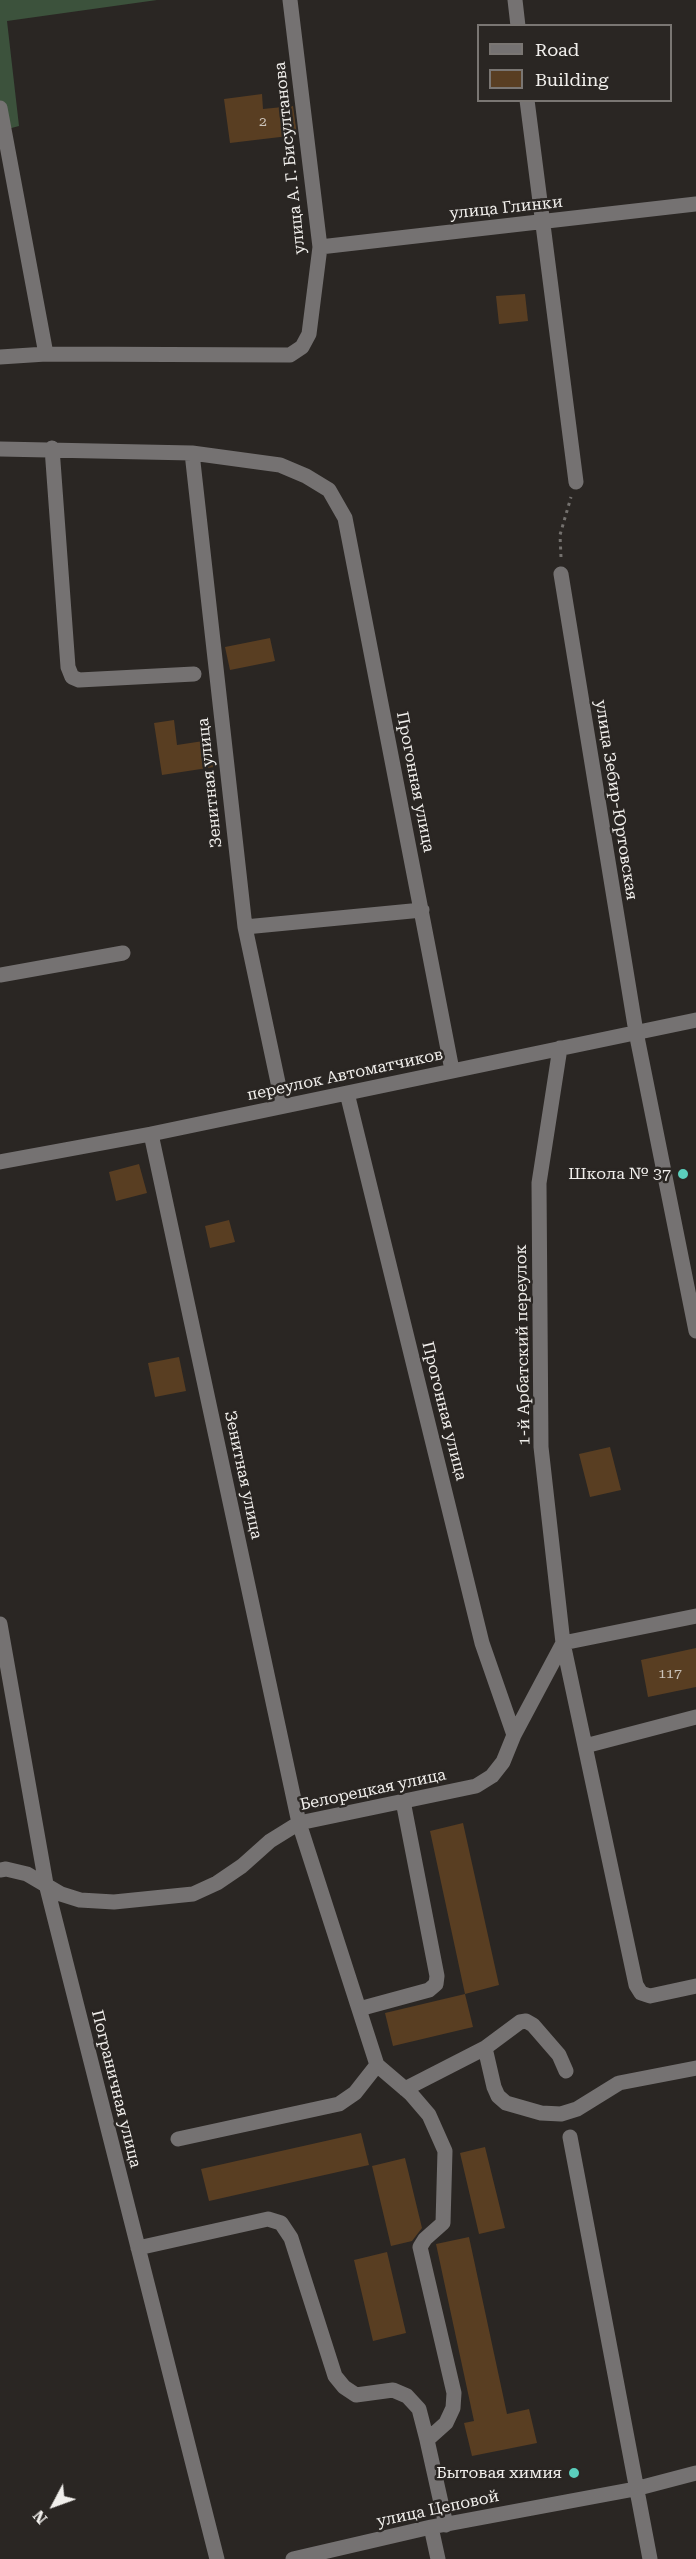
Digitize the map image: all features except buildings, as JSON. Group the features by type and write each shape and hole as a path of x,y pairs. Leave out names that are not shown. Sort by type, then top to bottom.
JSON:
{"street":[{"name":"улица А. Г. Бисултанова","path":"45,354 290,355 302,347 309,334 320,247 290,0"},
{"path":"516,0 518,24"},
{"path":"527,102 576,482"},
{"path":"0,108 45,354 0,357"},
{"name":"улица Глинки","path":"320,247 696,204"},
{"path":"0,449 52,448 192,453"},
{"path":"52,448 68,667 72,677 79,680 194,674"},
{"name":"Прогонная улица","path":"192,453 280,465 306,476 329,490 338,503 347,530 452,1070"},
{"name":"Зенитная улица","path":"192,453 244,927 283,1106"},
{"name":"улица Зебир-Юртовская","path":"561,574 636,1032 696,1331"},
{"path":"244,927 422,910"},
{"path":"0,975 123,953"},
{"name":"переулок Автоматчиков","path":"0,1162 151,1134 696,1020"},
{"name":"1-й Арбатский переулок","path":"560,1048 539,1195 541,1447 563,1642 636,1985 641,1992 650,1996 696,1986"},
{"name":"Прогонная улица","path":"347,1093 482,1643 514,1735"},
{"name":"Зенитная улица","path":"151,1134 299,1823 377,2065"},
{"path":"514,1735 563,1642 696,1617"},
{"name":"Пограничная улица","path":"0,1624 46,1884 217,2559"},
{"path":"585,1746 696,1718"},
{"name":"Белорецкая улица","path":"0,1870 6,1869 27,1874 61,1894 80,1900 114,1902 193,1894 225,1877 270,1841 299,1823 476,1786 492,1776 503,1762 514,1735"},
{"path":"359,2009 429,1990 436,1984 437,1976 403,1801"},
{"path":"405,2089 484,2048 520,2022 526,2021 533,2025 560,2055 566,2071"},
{"path":"484,2048 498,2097 506,2103 541,2113 561,2114 577,2109 619,2083 696,2068"},
{"path":"178,2139 339,2104 355,2093 377,2065 405,2089 429,2115 445,2151 443,2223 425,2239 420,2247 454,2393 453,2408 446,2423 427,2440"},
{"path":"570,2137 650,2559"},
{"path":"138,2248 268,2219 281,2223 291,2238 335,2376 344,2387 356,2395 393,2390 407,2396 419,2409 427,2440 438,2526 438,2559"},
{"name":"улица Цеповой","path":"293,2559 438,2526 636,2489 696,2473"}],"path":[{"path":"561,574 560,535 576,482"}],"green space":[{"path":"0,0 157,0 7,21 19,126 0,131"}],"place":[{"name":"Школа № 37","path":"683,1174"},
{"name":"Бытовая химия","path":"574,2473"}]}
